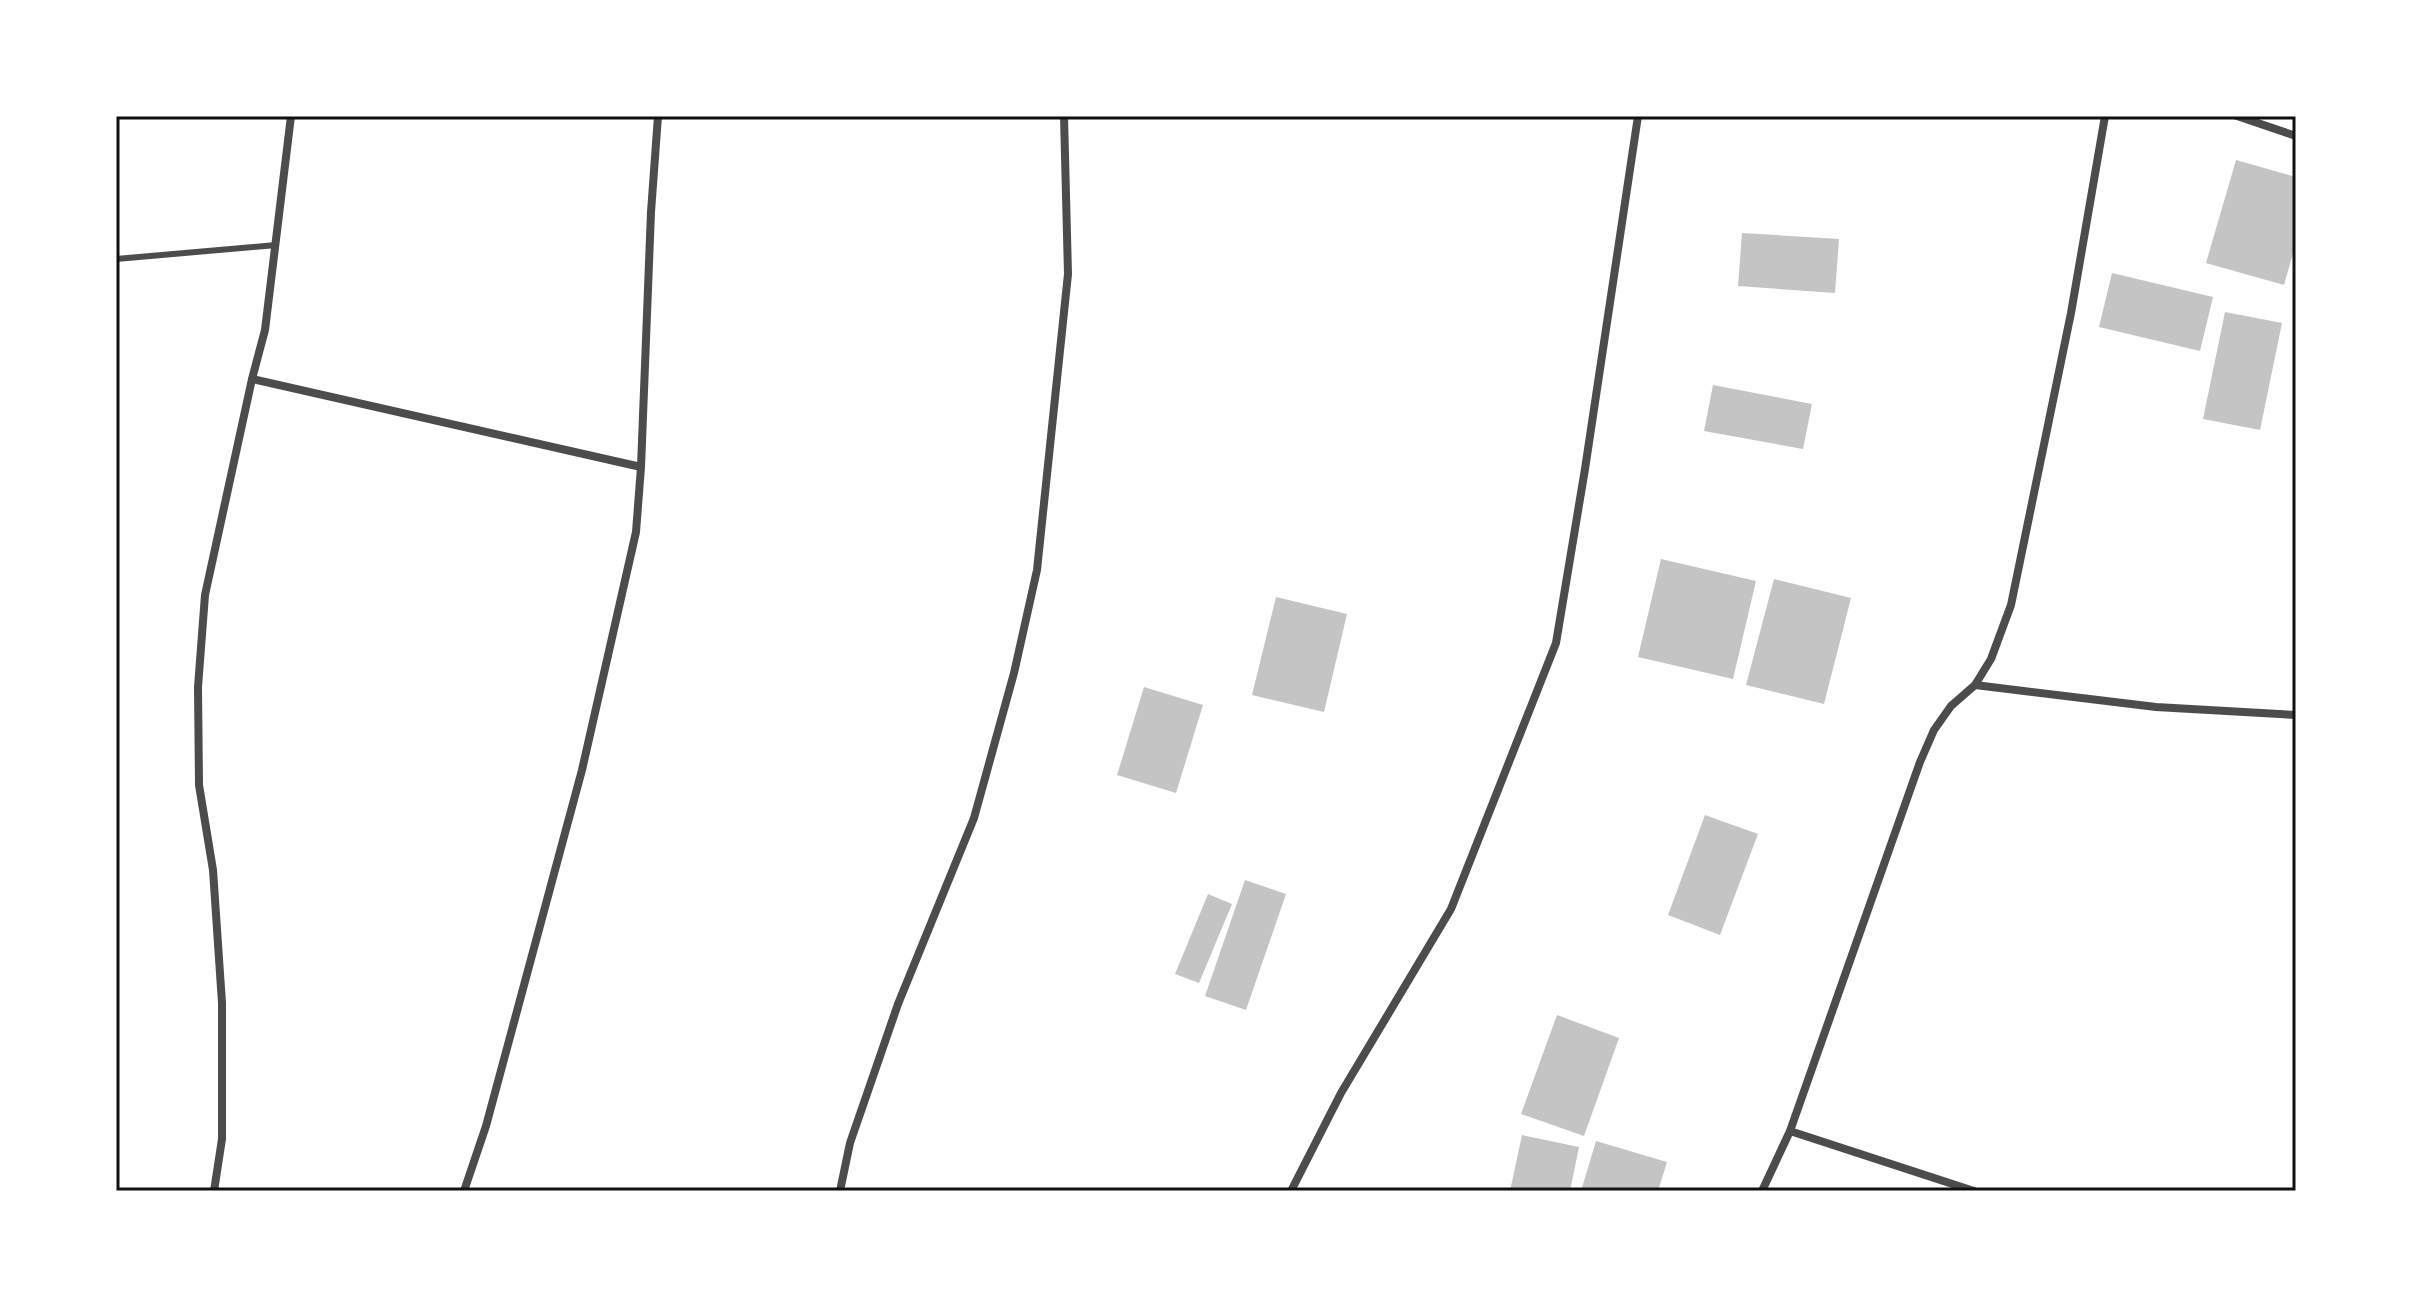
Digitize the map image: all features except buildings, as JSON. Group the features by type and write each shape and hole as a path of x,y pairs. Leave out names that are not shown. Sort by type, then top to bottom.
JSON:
{"street":[{"path":"214,1191 222,1139 222,1003 213,870 199,785 198,687 205,595 265,330 291,116"},
{"path":"464,1191 486,1126 582,770 636,532 658,116"},
{"path":"840,1191 850,1143 898,1004 974,818 1014,673 1037,570 1068,274 1064,116"},
{"path":"1291,1191 1341,1093 1451,909 1556,643 1638,116"},
{"path":"1762,1191 1790,1131 1920,762 1934,730 1951,706 1975,685 1991,659 2011,605 2071,313 2105,116"},
{"path":"2237,116 2296,136"},
{"path":"252,379 641,467"},
{"path":"1975,685 2156,707 2296,715"},
{"path":"1790,1131 1974,1191"}],"lane":[{"path":"116,259 276,245"}]}
